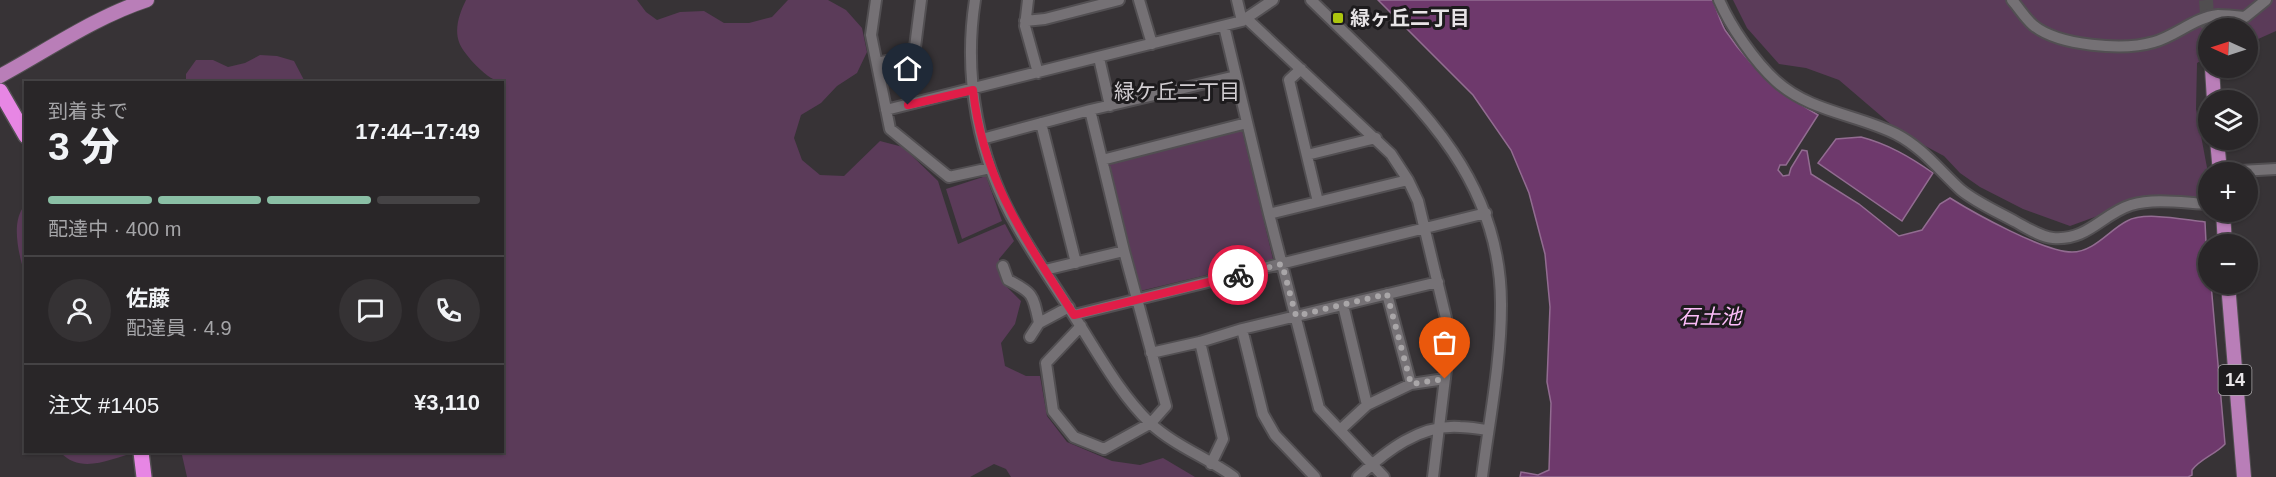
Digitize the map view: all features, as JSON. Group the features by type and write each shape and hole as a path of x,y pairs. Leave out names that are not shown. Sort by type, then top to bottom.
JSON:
{"highway":[{"path":"0,90 24,132"},
{"path":"141,453 144,477"}],"main road":[{"path":"0,76 93,25 147,0"},
{"name":"14","path":"2229,294 2244,477"}],"street":[{"path":"876,0 872,35 890,129 949,177 990,168"},
{"path":"877,63 914,55 921,0"},
{"path":"975,0 971,24 970,56 973,90 982,140 990,168 1017,227 1136,408 1176,444 1234,477"},
{"path":"1028,0 1025,21 1038,73"},
{"path":"1025,21 1045,19 1082,5 1119,0"},
{"path":"1139,0 1152,44"},
{"path":"1238,0 1244,20 1301,69 1391,154 1418,201 1446,318 1449,345 1432,477"},
{"path":"886,110 1224,26 1244,20 1273,0"},
{"path":"1311,0 1415,102 1469,176 1486,213 1496,255 1501,304 1482,477"},
{"path":"1719,0 1732,26 1776,81 1816,107 1897,135 1925,153 1962,190 2028,229 2051,238 2072,238 2092,229 2130,205 2153,202 2198,204"},
{"path":"2012,0 2033,25 2047,33 2066,40 2128,46 2154,42 2217,15 2245,17 2266,0"},
{"path":"1224,26 1319,408 1384,477"},
{"path":"1099,58 1110,106"},
{"path":"1301,69 1289,80 1318,202"},
{"path":"982,140 1090,110 1236,76"},
{"path":"1081,326 1046,363 1053,411 1074,437 1104,449 1151,423 1166,406 1136,300 1090,110"},
{"path":"1041,123 1076,263"},
{"path":"1102,160 1248,123"},
{"path":"1307,155 1376,138"},
{"path":"2258,170 2276,169"},
{"path":"1269,214 1408,180"},
{"path":"1030,337 1039,323 1071,311 1136,300 1486,213"},
{"path":"1045,270 1124,251"},
{"path":"1003,266 1008,280 1028,290 1033,298 1039,323"},
{"path":"1151,353 1438,282"},
{"path":"1387,294 1411,384"},
{"path":"1343,305 1367,405"},
{"path":"1242,329 1263,414 1275,435 1315,477"},
{"path":"1200,342 1223,439 1211,464"},
{"path":"1340,430 1367,405 1411,384 1445,379"},
{"path":"1358,477 1372,464 1419,433 1458,426 1488,430"}],"shaded area":[{"path":"466,0 637,0 646,12 657,20 680,12 704,11 724,23 749,23 772,17 788,0 828,0 846,10 862,28 867,52 857,73 837,86 821,103 801,115 794,138 802,160 820,175 844,176 880,141 903,147 938,181 958,244 1005,224 1014,241 999,259 1004,284 1021,301 1015,324 1001,343 1005,366 1026,376 1040,376 1047,416 1067,442 1112,461 1140,465 1163,458 1195,477 1011,477 1006,469 994,464 970,477 187,477 182,455 173,453 504,453 504,81 497,81 490,77 461,47 457,26"},
{"path":"1733,0 2276,0 2276,31 2258,39 2258,18 2198,18 2196,109 2198,150 2204,150 2206,162 2198,162 2198,200 2136,202 2070,226 2023,209 1980,187 1960,173 1944,156 1901,133 1839,80 1806,68 1779,64 1747,28"},
{"path":"260,55 277,56 294,61 304,81 186,81 186,74 196,60 213,60 228,67 245,63"},
{"path":"1242,130 1273,259 1140,291 1108,163"},
{"path":"986,176 1002,221 962,239 946,189"},
{"path":"24,206 24,271 17,239 20,212"},
{"path":"61,453 133,453 86,464 68,459"}],"water":[{"name":"石土池","path":"1378,0 1713,0 1725,30 1744,56 1791,98 1818,115 1786,165 1780,165 1778,170 1783,176 1789,175 1802,150 1807,151 1811,174 1859,204 1899,236 1922,230 1940,204 1950,198 2027,239 2044,246 2072,252 2087,248 2134,218 2165,217 2205,222 2206,234 2198,234 2198,294 2212,294 2225,444 2195,466 2192,475 2188,477 1520,477 1521,472 1538,475 1549,470 1551,403 1547,382 1550,307 1545,254 1529,193 1511,150 1473,95"},
{"path":"1861,137 1898,152 1933,173 1902,221 1818,163 1836,139"}],"tunnel":[{"path":"2206,0 2207,18"}],"way so far":[{"path":"1238,275 1282,264 1296,316 1387,294 1411,384 1445,379"}],"place":[{"name":"緑ヶ丘二丁目","path":"1338,18"}],"district":[{"name":"緑ケ丘二丁目","path":"1177,92"}],"route":[{"path":"908,105 973,90 982,140 1003,200 1017,227 1074,315 1238,275"}]}
